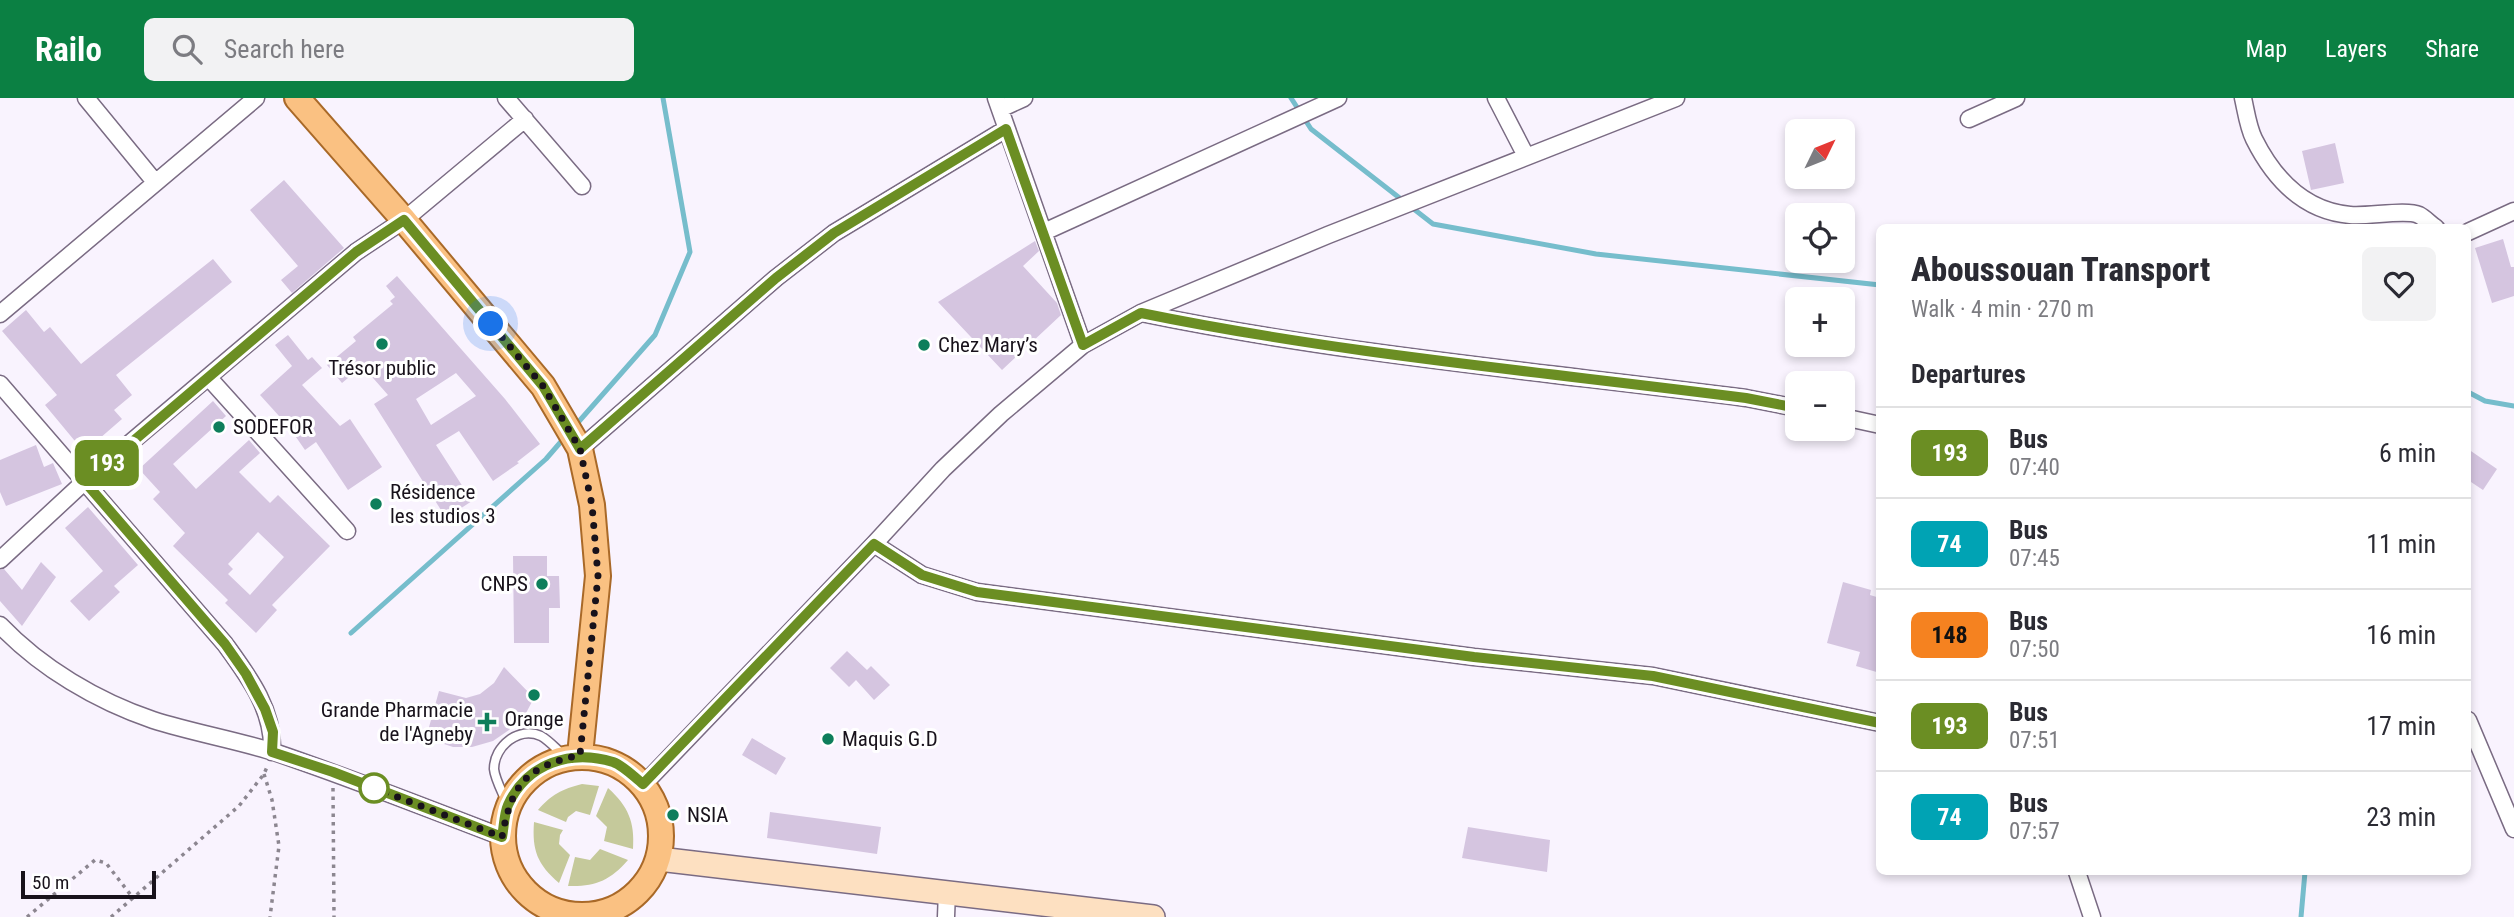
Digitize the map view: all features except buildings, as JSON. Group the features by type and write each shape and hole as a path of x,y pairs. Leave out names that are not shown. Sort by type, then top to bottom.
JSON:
{"main road":[{"path":"297,98 404,220 543,386 580,449 592,505 598,576 573,757"},
{"path":"573,757 615,763 643,784 660,820 659,859 650,878 618,912 576,916 548,907 525,890 509,866 502,837 508,806 524,780 550,762 573,757"},
{"path":"659,859 1153,917"}],"street":[{"path":"86,98 155,181"},
{"path":"0,314 256,98"},
{"path":"506,98 582,186"},
{"path":"1024,98 998,103 1083,345"},
{"path":"1044,232 1338,98"},
{"path":"1496,98 1526,156"},
{"path":"643,784 943,469 1001,414 1083,345 1141,313 1526,156 1676,98"},
{"path":"1969,119 2016,98"},
{"path":"2243,98 2253,138 2285,186 2302,200 2322,209 2350,215 2384,216 2410,212 2421,216 2430,224"},
{"path":"0,560 85,482 356,252 404,220 525,119"},
{"path":"580,449 776,278 834,233 1006,129"},
{"path":"2471,231 2514,211"},
{"path":"1141,313 1267,337 1746,398 1785,406"},
{"path":"209,378 347,531"},
{"path":"0,384 225,644 246,674 265,709 273,732 272,752"},
{"path":"1855,420 1876,424"},
{"path":"874,544 922,575 977,592 1474,657 1653,676 1876,722"},
{"path":"0,625 13,639 58,674 103,700 152,720 272,752 333,772 502,837"},
{"path":"2471,727 2514,829"},
{"path":"2078,875 2092,917"},
{"path":"946,917 947,891"}],"lane":[{"path":"508,806 494,770 499,752 509,740 518,735 541,736 573,757"}],"path":[{"path":"111,917 239,806 264,774 272,752"},
{"path":"333,772 334,917"},
{"path":"264,774 272,800 279,846 270,917"},
{"path":"27,917 95,860 106,863 133,898"}],"green space":[{"path":"582,784 599,786 590,815 576,811 566,822 538,810 557,793"},
{"path":"608,788 621,801 629,815 633,831 633,849 604,841 607,827 596,816"},
{"path":"534,822 563,830 559,844 570,855 559,883 541,863 535,849"},
{"path":"600,849 628,860 608,878 586,885 568,886 575,857 590,860"}],"waterway":[{"path":"574,427 655,335 690,252 663,98"},
{"path":"1291,98 1311,129 1433,224 1596,254 1876,285"},
{"path":"2471,394 2485,401 2514,406"},
{"path":"351,633 546,459 565,437"},
{"path":"2301,917 2305,875"}],"bus line":[{"name":"193","path":"1785,406 1746,398 1314,344 1239,333 1141,313 1083,345 1006,129 834,233 776,278 580,449 543,386 404,220 356,252 85,482 225,644 246,674 265,709 273,732 272,752 333,772 502,837 508,806 524,780 550,762 580,755 615,763 643,784 874,544 922,575 977,592 1474,657 1653,676 1876,722"}],"place":[{"name":"Trésor public","path":"382,344"},
{"name":"Chez Mary’s","path":"924,345"},
{"name":"SODEFOR","path":"219,427"},
{"name":"Résidence les studios 3","path":"376,504"},
{"name":"CNPS","path":"542,584"},
{"name":"Orange","path":"534,695"},
{"name":"Grande Pharmacie de l'Agneby","path":"487,722"},
{"name":"Maquis G.D","path":"828,739"},
{"name":"NSIA","path":"673,815"}],"route":[{"path":"374,788 502,837 508,806 524,780 550,762 580,755 598,576 592,505 580,449 543,386 491,324"}]}
